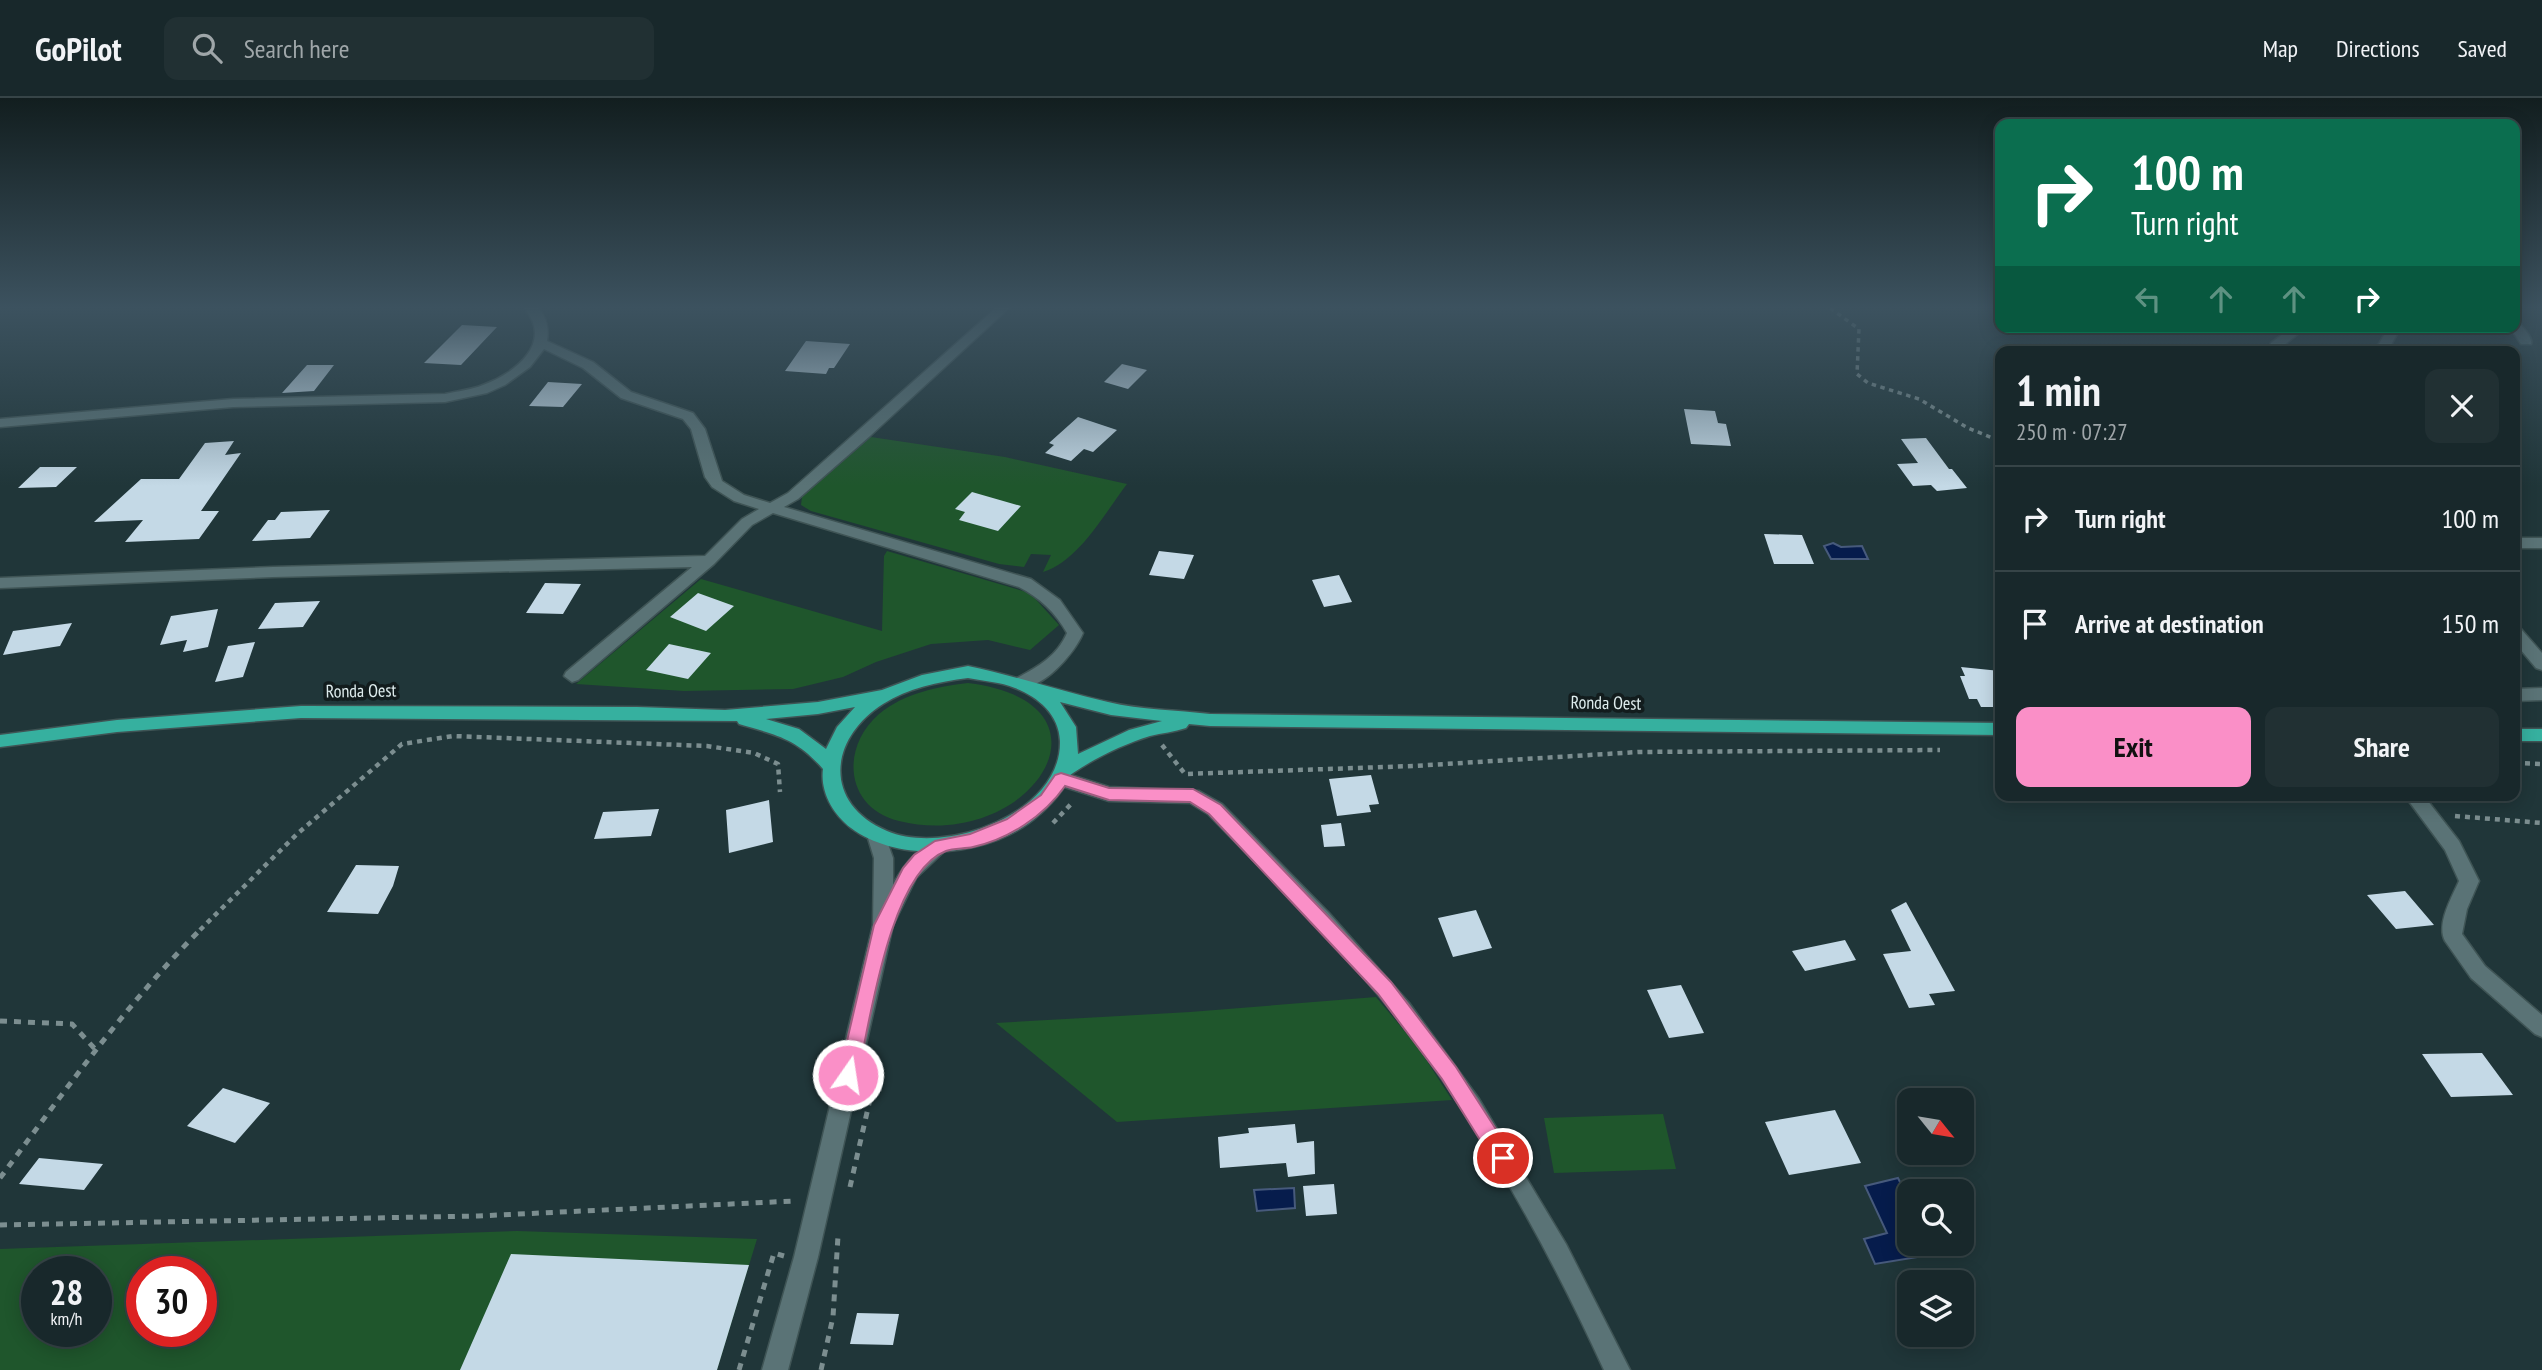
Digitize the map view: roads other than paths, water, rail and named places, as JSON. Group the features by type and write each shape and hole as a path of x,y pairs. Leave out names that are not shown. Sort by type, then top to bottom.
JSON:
{"main road":[{"path":"968,671 997,674 1031,686 1060,711 1070,738 1064,773 1047,799 1026,817 1001,831 972,841 918,845 876,835 854,822 839,805 831,786 830,765 839,739 857,716 882,696 929,677 968,671"},
{"name":"Ronda Oest","path":"1031,686 1111,709 1210,720 1995,729"},
{"name":"Ronda Oest","path":"0,741 117,726 301,712 725,716 818,708 882,696"},
{"name":"Ronda Oest","path":"725,716 789,731 813,744 830,765"},
{"name":"Ronda Oest","path":"1064,773 1102,749 1156,726 1210,720"},
{"path":"2520,735 2542,735"}],"street":[{"path":"0,423 233,403 445,398 492,386 521,367"},
{"path":"591,367 626,395 688,416 698,429 712,477 717,484 739,498 1025,583 1040,590 1060,609 1075,633 1069,649 1031,686"},
{"path":"572,676 709,561 747,522 793,496 937,367"},
{"path":"2520,543 2542,543"},
{"path":"0,583 272,572 709,561"},
{"path":"2520,639 2542,664"},
{"path":"2520,695 2542,694"},
{"path":"1064,773 1085,787 1109,794 1193,796 1201,799 1215,809 1353,952 1441,1062 1478,1116 1537,1215 1617,1370"},
{"path":"2418,801 2452,846 2469,881 2457,909 2452,935 2478,972 2542,1028"},
{"path":"876,835 887,866 880,905 883,925"},
{"path":"775,1370 796,1256 820,1199 883,925 909,873 920,860 942,845"}],"water":[{"path":"1833,543 1841,547 1862,546 1868,559 1831,559 1824,546"},
{"path":"1898,1178 1897,1256 1924,1256 1875,1264 1864,1239 1887,1233 1865,1186"},
{"path":"1294,1188 1295,1208 1257,1211 1254,1190"}]}
